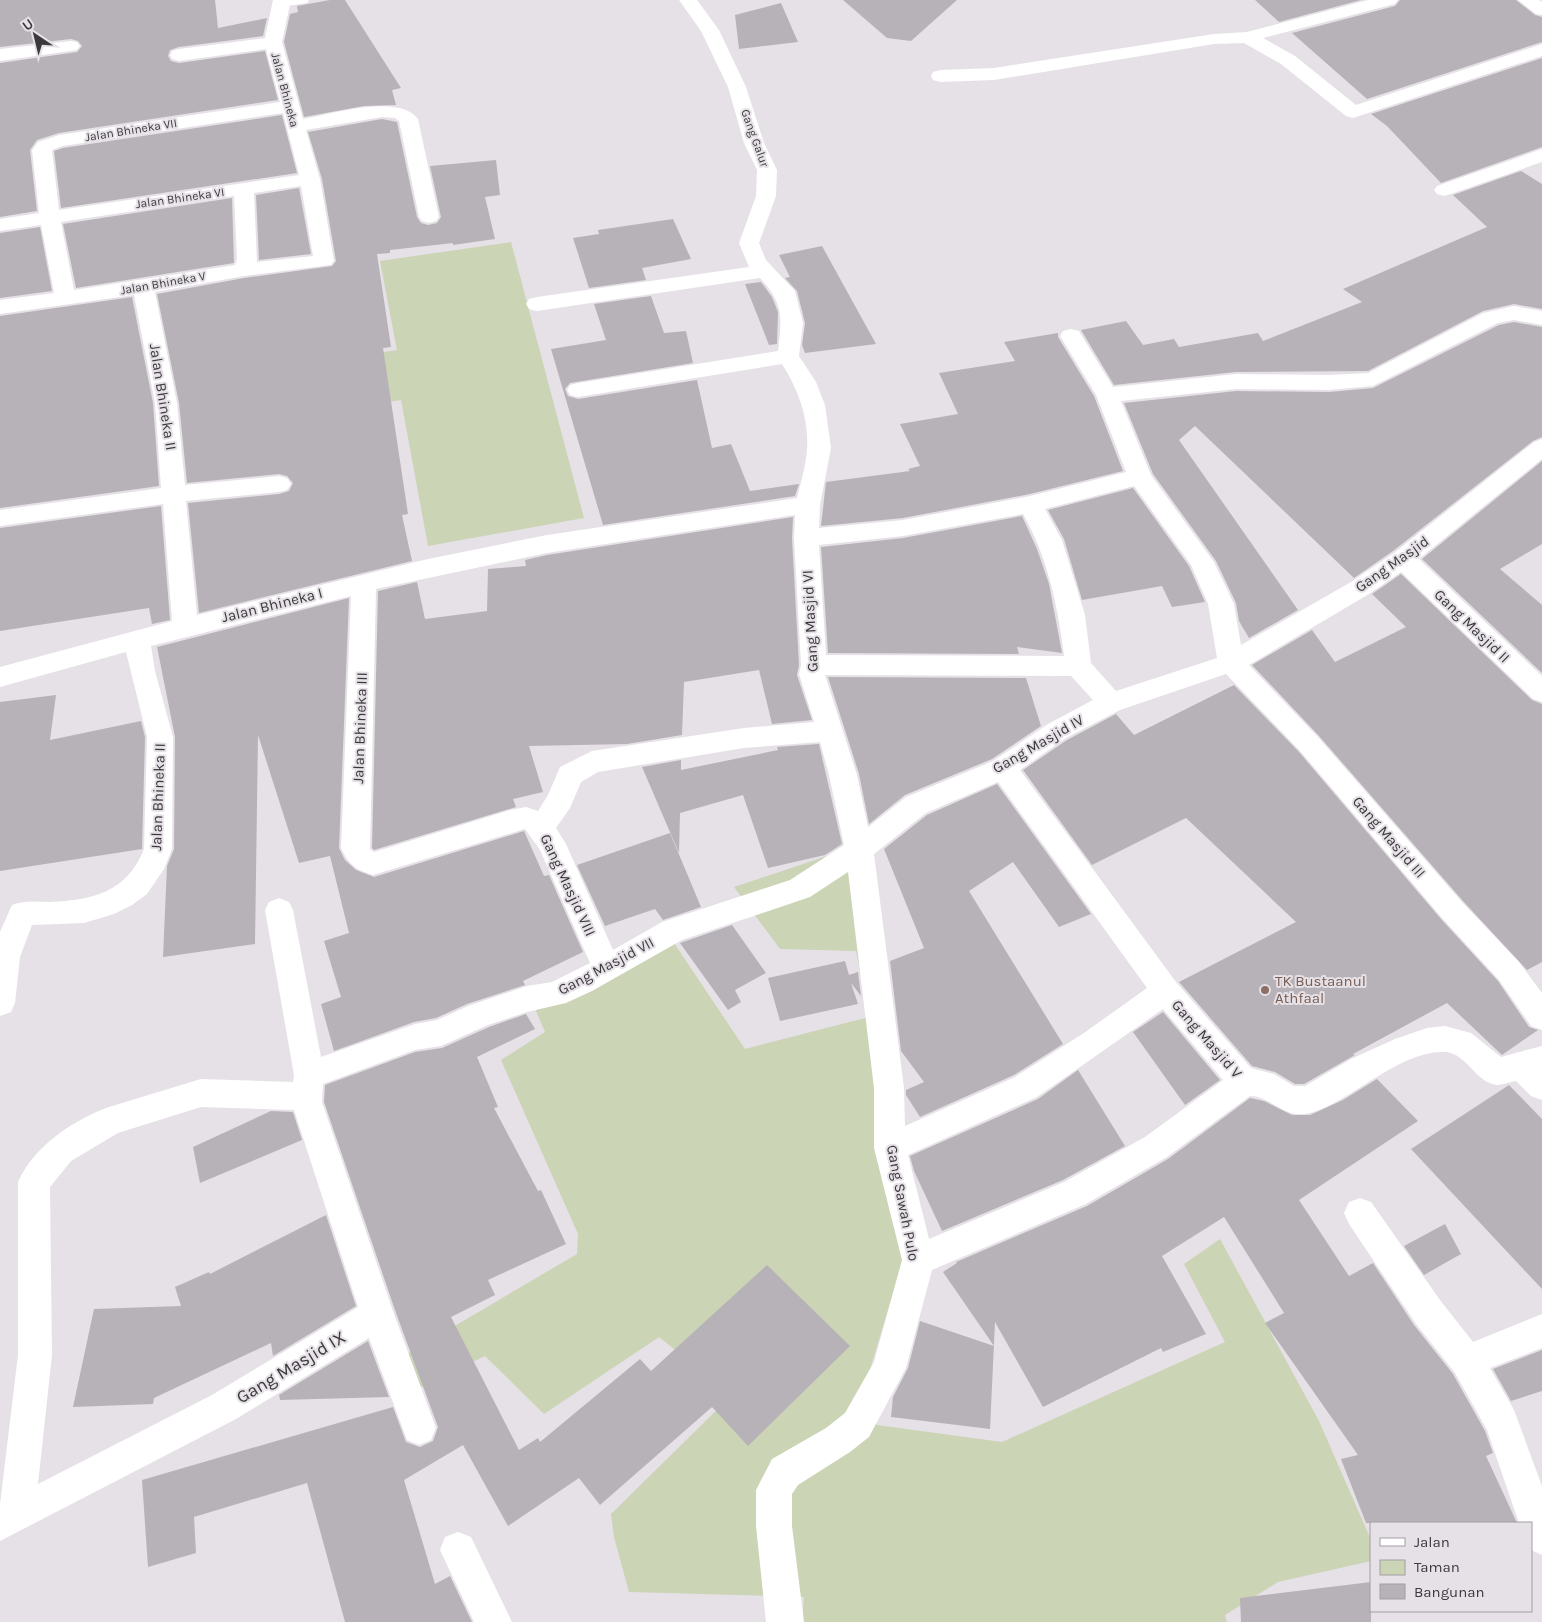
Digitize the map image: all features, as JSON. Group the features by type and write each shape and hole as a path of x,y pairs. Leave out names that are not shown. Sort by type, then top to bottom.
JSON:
{"street":[{"name":"Gang Galur","path":"688,0 710,30 737,87 754,143 767,170 766,196 749,243 751,254 763,271 784,291 790,308 792,322 788,356"},
{"path":"940,76 994,74 1214,39 1247,37 1389,0"},
{"path":"1527,0 1542,10"},
{"name":"Jalan Bhineka","path":"244,270 324,261 310,179 294,126 273,42 282,1"},
{"path":"1247,37 1288,60 1353,112 1542,50"},
{"path":"179,55 273,42"},
{"path":"0,55 71,46"},
{"name":"Jalan Bhineka VII","path":"50,217 42,150 45,146 59,141 290,106"},
{"path":"294,126 382,111 400,113 408,119 429,217"},
{"path":"1444,190 1542,155"},
{"name":"Jalan Bhineka VI","path":"0,225 310,179"},
{"path":"244,189 247,259 244,270"},
{"path":"50,217 65,297"},
{"name":"Jalan Bhineka V","path":"0,307 143,287 244,270"},
{"path":"537,304 763,271"},
{"name":"Jalan Bhineka II","path":"143,287 166,403 175,494 177,554 185,627"},
{"path":"1107,395 1217,382 1294,380 1357,382 1373,379 1491,318 1514,313 1542,318"},
{"path":"1071,336 1107,395 1140,477 1202,562 1221,604 1230,662"},
{"path":"578,390 788,356 806,382 815,414 819,448 808,505"},
{"name":"Gang Masjid","path":"1230,662 1360,588 1403,559 1542,447"},
{"path":"806,538 902,528 1030,504 1140,477"},
{"path":"0,518 175,494 280,484"},
{"path":"1030,504 1050,540 1072,615 1078,666 1111,703"},
{"name":"Gang Masjid VI","path":"808,505 806,538 814,665 812,674 843,775 859,850"},
{"name":"Jalan Bhineka I","path":"0,677 185,627 428,568 547,544 808,505"},
{"name":"Gang Masjid II","path":"1403,559 1542,692"},
{"name":"Jalan Bhineka III","path":"364,583 355,848 364,862 373,864"},
{"name":"Jalan Bhineka II","path":"0,1003 11,913 54,916 118,901 135,889 154,864 158,849 160,737 142,671 137,640"},
{"name":"Gang Masjid IV","path":"859,850 916,805 1002,768 1058,731 1111,703 1230,662"},
{"name":"Gang Masjid III","path":"1230,662 1310,744 1452,910 1509,971 1542,1017"},
{"path":"814,665 1078,666"},
{"path":"541,828 560,800 570,775 592,762 744,738 829,731"},
{"name":"Gang Masjid V","path":"918,1260 1075,1193 1156,1147 1244,1082 1166,991 1002,768"},
{"name":"Gang Masjid VIII","path":"373,864 518,820 526,818 535,821 552,844 607,968"},
{"name":"Gang Masjid VII","path":"307,1086 415,1036 441,1032 479,1015 527,999 555,994 607,968 672,931 800,888 859,850"},
{"name":"Gang Sawah Pulo","path":"785,1622 774,1526 774,1490 785,1472 838,1440 856,1425 889,1368 918,1260 890,1148 889,1088 859,850"},
{"path":"279,910 307,1086 377,1314 419,1428"},
{"path":"890,1148 1026,1087 1095,1042 1166,991"},
{"path":"1244,1082 1256,1080 1291,1102 1300,1102 1310,1099 1402,1049 1425,1041 1444,1038 1459,1042 1496,1071 1535,1071"},
{"path":"9,1519 35,1355 34,1182 60,1151 109,1121 200,1092 307,1086"},
{"path":"1360,1212 1428,1312 1467,1361 1502,1422 1538,1530"},
{"name":"Gang Masjid IX","path":"9,1519 224,1407 377,1314"},
{"path":"1467,1361 1542,1331"},
{"path":"458,1550 493,1622"}],"lane":[{"path":"282,1 302,0"}],"green space":[{"path":"511,242 584,518 428,546 401,400 346,408 338,359 397,350 380,261"},
{"path":"863,844 906,1250 860,1403 877,1425 1002,1442 1225,1342 1184,1264 1220,1239 1319,1421 1370,1538 1370,1561 1278,1582 1225,1615 1227,1622 802,1622 804,1597 629,1592 614,1537 611,1514 732,1395 659,1337 544,1414 485,1356 419,1388 407,1354 577,1254 578,1234 501,1060 545,1032 533,1004 594,960 668,934 745,1049 869,1017 856,951 780,949 734,887"}],"building":[{"path":"0,0 215,0 218,28 267,18 263,36 179,47 170,50 168,56 171,61 179,63 265,51 278,100 59,133 37,140 30,150 37,211 0,217 0,63 77,52 82,46 78,41 71,39 0,47"},
{"path":"330,0 345,0 401,88 392,90 396,105 364,106 304,117 284,42 290,14 298,12 297,6"},
{"path":"843,0 957,0 911,41 887,38"},
{"path":"1255,0 1361,0 1279,22"},
{"path":"1400,0 1516,0 1535,15 1542,17 1542,42 1367,99 1292,33 1395,6"},
{"path":"781,3 798,42 739,49 735,15"},
{"path":"1542,58 1542,147 1441,183 1387,126 1371,114"},
{"path":"282,115 297,173 61,208 54,151 63,148"},
{"path":"382,119 397,122 417,217 421,223 428,225 437,223 441,217 430,166 496,160 500,195 485,197 495,239 453,245 453,243 390,250 390,253 377,254 391,347 383,348 408,514 402,515 412,561 199,613 188,503 279,494 289,491 293,483 287,476 279,474 187,483 179,403 157,294 244,278 332,266 336,261 322,179 308,132"},
{"path":"1521,171 1542,184 1542,309 1514,304 1483,311 1368,371 1236,372 1114,385 1081,330 1126,321 1143,345 1174,339 1179,347 1258,333 1263,341 1362,302 1343,289 1487,227 1453,195"},
{"path":"299,188 311,254 259,260 256,195"},
{"path":"232,198 234,263 76,288 63,224"},
{"path":"673,219 691,259 642,268 646,280 589,288 573,238 599,234 598,230"},
{"path":"40,227 52,291 0,298 0,233"},
{"path":"822,246 876,344 805,353 802,345 805,323 797,291 785,278 790,277 779,255"},
{"path":"761,282 772,297 778,312 777,344 769,345 745,284"},
{"path":"651,296 664,333 686,331 693,363 570,383 565,389 568,396 578,399 697,380 712,448 731,444 750,491 799,484 795,496 603,525 551,349 606,340 594,304"},
{"path":"132,297 153,403 159,486 0,508 0,316"},
{"path":"1514,322 1542,327 1542,437 1533,441 1393,551 1354,578 1195,426 1179,440 1298,610 1249,638 1239,621 1236,603 1216,561 1153,474 1124,403 1236,391 1329,392 1373,388 1499,325"},
{"path":"1058,333 1058,337 1094,396 1123,471 1030,494 903,518 821,526 826,482 910,471 908,469 920,466 900,424 958,414 939,373 1015,361 1004,342"},
{"path":"1542,461 1542,544 1500,569 1542,605 1542,673 1422,559"},
{"path":"1133,488 1189,566 1205,602 1172,607 1162,586 1082,600 1064,539 1048,510"},
{"path":"161,506 170,620 152,624 149,608 0,631 0,528"},
{"path":"1022,516 1037,549 1049,584 1062,653 1017,647 1019,654 828,653 821,547 903,538"},
{"path":"793,517 792,538 799,665 797,675 812,720 772,724 759,670 684,682 682,735 627,744 529,746 543,792 513,799 516,807 374,850 372,848 378,591 417,582 425,619 487,611 488,569 526,566 525,560 547,555"},
{"path":"1401,574 1532,700 1542,704 1542,962 1527,970 1463,901 1319,736 1252,665 1312,630 1335,662 1406,627 1372,594"},
{"path":"349,598 339,848 345,860 356,870 374,877 524,831 544,876 549,875 583,952 523,981 525,985 467,1004 436,1018 414,1022 334,1051 321,1004 341,997 324,941 349,933 330,856 299,863 258,735 255,944 163,957 167,866 174,849 175,737 157,647"},
{"path":"828,677 1026,678 1041,726 992,759 905,795 869,824 859,774"},
{"path":"1234,685 1299,752 1441,919 1498,981 1529,1027 1538,1030 1502,1055 1447,1003 1353,1054 1355,1055 1304,1084 1295,1084 1275,1072 1252,1066 1179,982 1296,922 1186,818 1092,865 1023,770 1067,740 1116,714 1134,735"},
{"path":"56,695 50,740 141,721 145,737 142,849 0,871 0,702"},
{"path":"819,744 842,844 825,855 768,868 743,795 680,813 679,853 642,767 681,760 681,770 778,750 777,747"},
{"path":"997,784 1091,914 1059,927 1013,862 969,891 1063,1044 1014,1075 920,1117 906,1095 906,1090 924,1082 901,1051 890,961 924,948 884,849 927,815"},
{"path":"670,833 701,907 663,920 655,909 605,926 577,865"},
{"path":"732,925 766,973 735,990 741,1002 728,1010 680,943"},
{"path":"845,961 849,975 858,972 861,996 851,983 858,1004 780,1021 768,978"},
{"path":"1163,1012 1220,1080 1185,1105 1133,1032"},
{"path":"526,1014 535,1029 477,1057 498,1107 494,1108 538,1191 541,1190 566,1244 488,1280 495,1295 451,1317 519,1450 538,1438 540,1442 640,1359 651,1371 767,1265 850,1346 748,1446 712,1407 600,1505 579,1478 508,1526 463,1445 404,1480 435,1584 450,1576 472,1622 345,1622 307,1483 194,1517 196,1553 148,1567 142,1480 393,1407 406,1442 420,1447 433,1441 438,1427 396,1313 324,1102 325,1085 415,1052 442,1048 489,1027"},
{"path":"1078,1070 1125,1146 1063,1180 942,1231 914,1171 910,1156 1038,1099"},
{"path":"1377,1079 1418,1121 1299,1200 1349,1276 1373,1263 1414,1325 1453,1374 1485,1431 1493,1453 1486,1456 1517,1522 1366,1523 1341,1459 1358,1455 1265,1323 1284,1313 1224,1217 1162,1256 1206,1334 1163,1352 1161,1348 1043,1407 995,1322 994,1346 943,1272 956,1262 1087,1206 1168,1159 1250,1098 1264,1101 1292,1115 1310,1115 1343,1100"},
{"path":"1509,1085 1542,1119 1542,1289 1411,1149"},
{"path":"271,1111 293,1112 302,1140 200,1183 193,1147"},
{"path":"326,1215 356,1306 273,1356 271,1343 154,1398 153,1404 73,1407 94,1309 181,1306 175,1287 209,1272 210,1274"},
{"path":"1445,1224 1461,1254 1424,1275 1404,1246"},
{"path":"920,1321 994,1346 990,1429 891,1417 893,1397 908,1368"},
{"path":"368,1341 389,1397 280,1400 279,1395"},
{"path":"1542,1350 1542,1391 1511,1401 1493,1369"},
{"path":"1370,1582 1371,1622 1241,1622 1240,1598"}],"place":[{"name":"TK Bustaanul Athfaal","path":"1265,990"}]}
